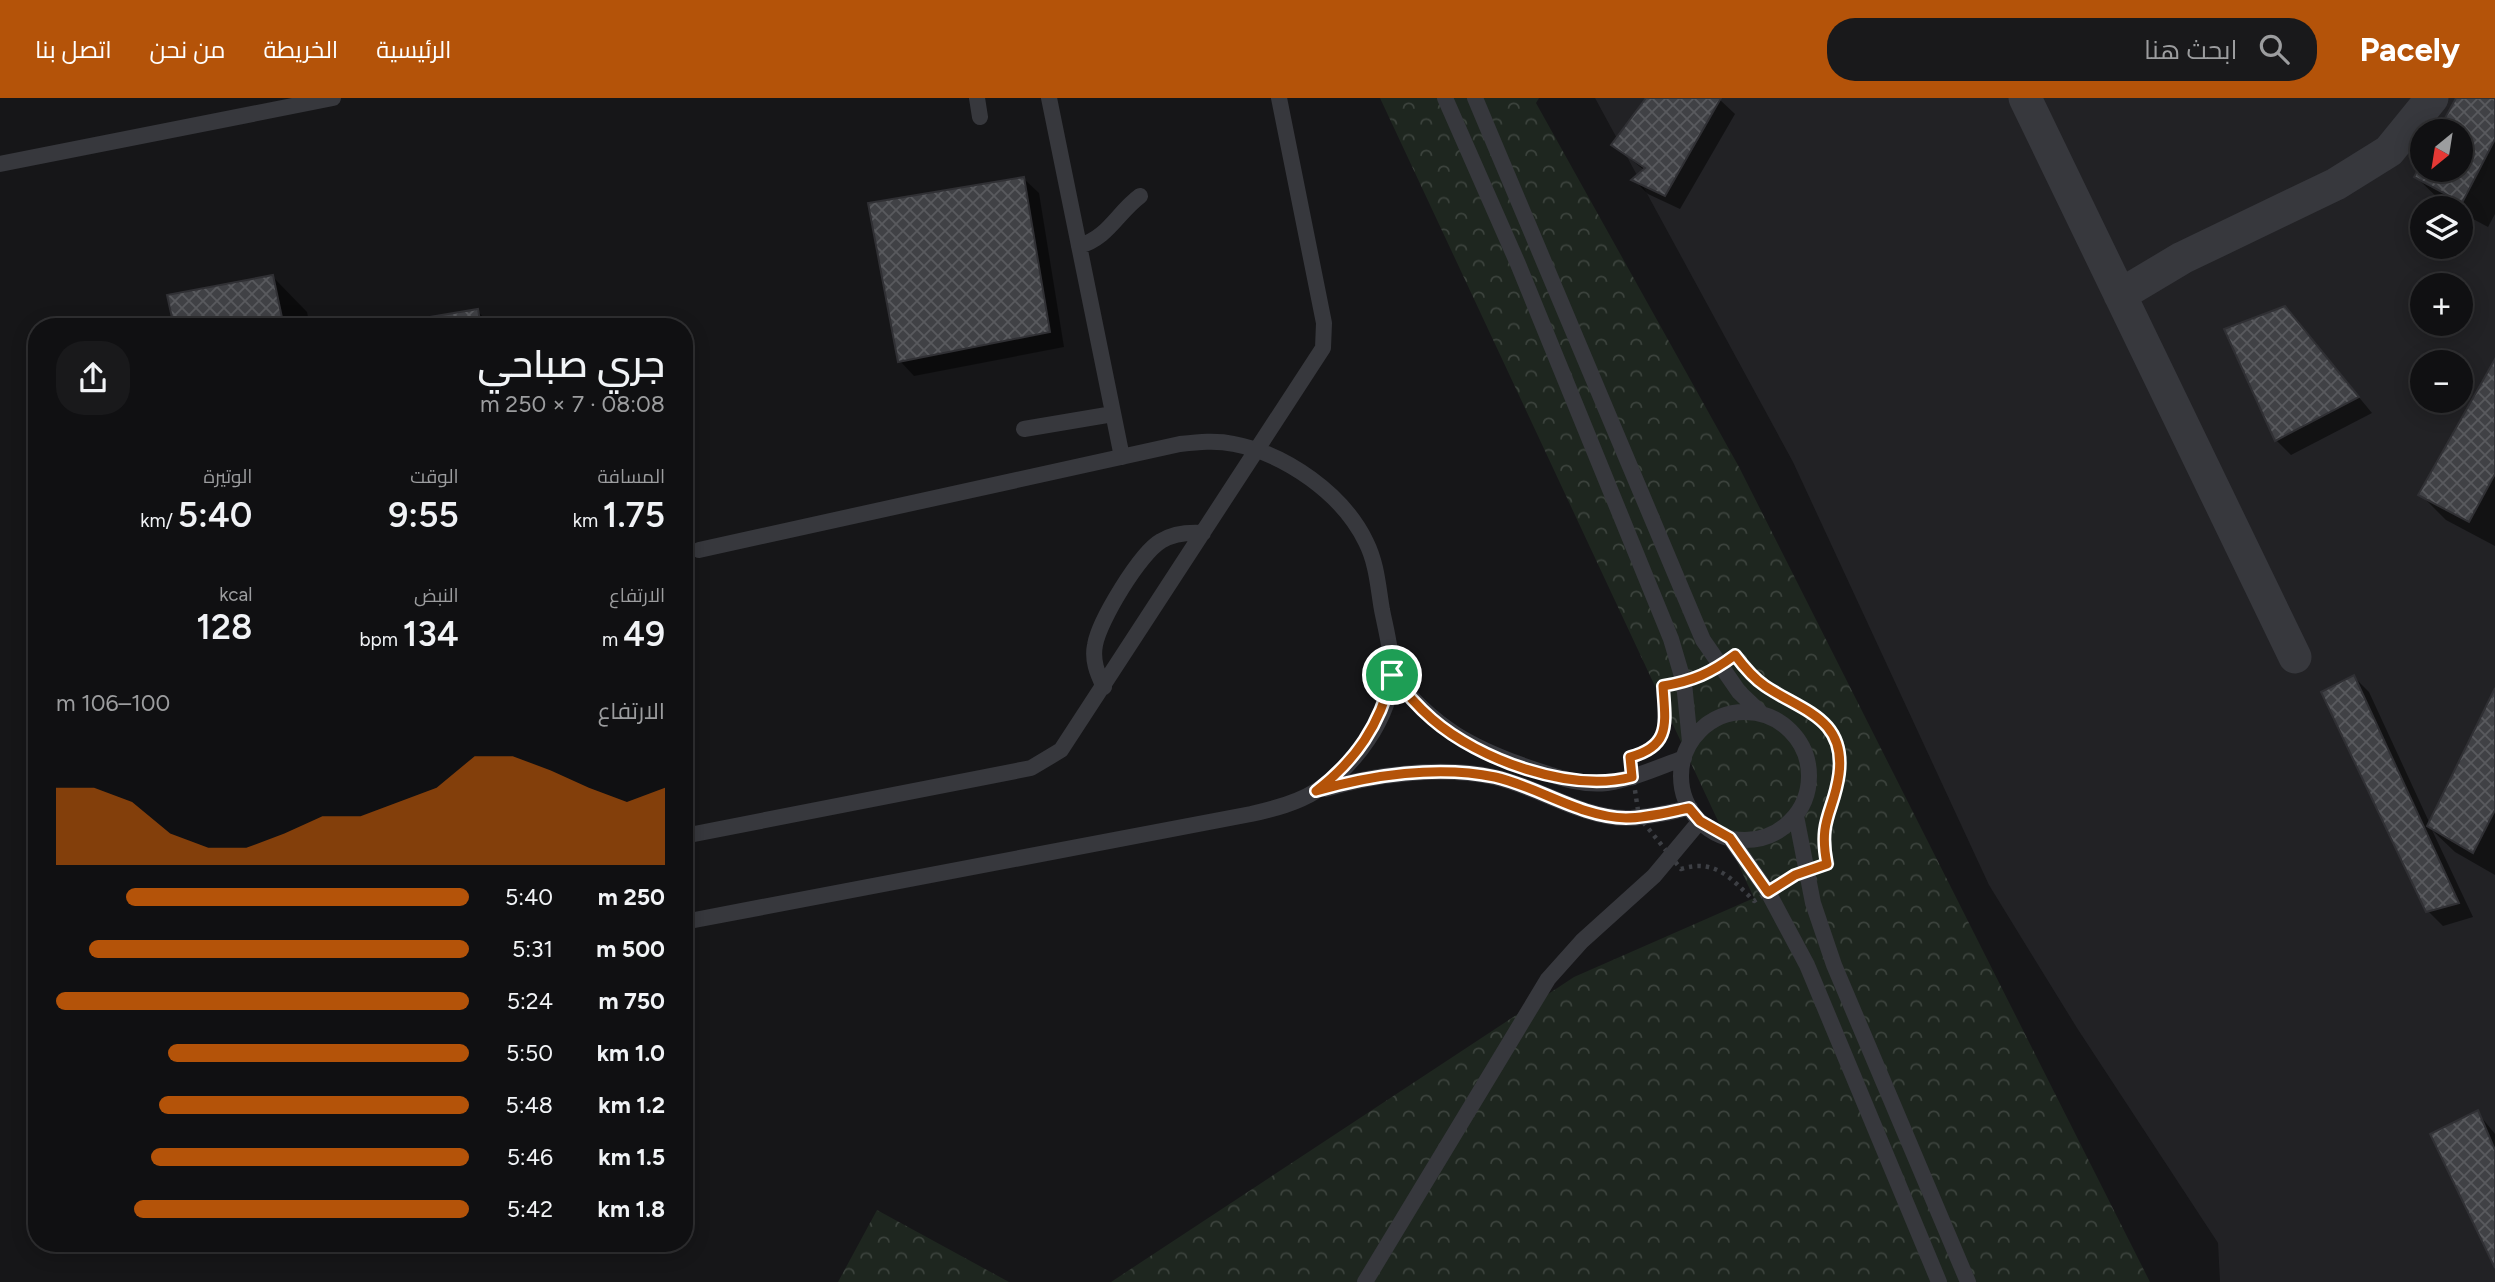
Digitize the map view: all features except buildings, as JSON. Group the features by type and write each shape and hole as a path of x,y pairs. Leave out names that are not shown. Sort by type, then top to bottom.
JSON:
{"street":[{"path":"2025,98 2295,657"},
{"path":"2120,295 2182,258 2336,184 2389,150 2432,98"}],"lane":[{"path":"0,164 333,98"},
{"path":"976,98 980,117"},
{"path":"1049,98 1122,457"},
{"path":"693,834 1031,768 1061,750 1318,360 1325,336 1279,98"},
{"path":"1445,98 1518,264 1671,639 1684,683 1690,742 1684,758 1683,792 1689,808 1700,821 1730,838 1748,840 1783,828 1796,816 1805,800 1809,764 1803,747 1792,732 1778,720 1761,713 1729,713 1714,720 1690,742"},
{"path":"1475,98 1695,621 1719,667 1761,713"},
{"path":"1079,246 1105,233 1124,209 1139,196"},
{"path":"1024,429 1113,414"},
{"path":"693,920 1251,814 1296,801 1316,791 1343,768 1366,741 1386,698 1392,675 1376,569 1357,526 1345,508 1321,487 1257,451 1233,443 1206,441 1122,457 699,550"},
{"path":"1104,687 1094,660 1097,638 1140,562 1149,550 1174,535 1203,533"},
{"path":"1392,675 1432,720 1483,751 1577,782 1605,783 1632,777 1684,758"},
{"path":"1316,791 1392,776 1468,774 1516,782 1597,814 1639,817 1689,808"},
{"path":"1796,816 1805,871 1834,965 1968,1282"},
{"path":"1365,1282 1548,979 1582,941 1671,857 1700,821"},
{"path":"1730,838 1768,892 1807,965 1939,1282"}],"path":[{"path":"1735,655 1765,686 1815,714 1836,742 1839,776 1823,835 1827,864 1805,871 1754,901 1721,871 1702,865 1681,869 1639,817 1632,777 1630,757 1652,749 1664,732 1663,686 1702,678 1719,667 1735,655"}],"shaded area":[{"path":"1595,98 2495,98 2495,1282 2220,1282 2218,1243 2077,1028 1989,885 1793,462"}],"green space":[{"path":"1380,98 1539,98 1536,103 1739,467 2150,1282 1111,1282 1574,977 1754,898"},
{"path":"877,1210 1009,1282 838,1282"}],"route":[{"path":"1735,655 1748,672 1765,686 1815,714 1828,726 1836,742 1840,759 1839,776 1823,835 1827,864 1795,875 1768,892 1730,838 1700,821 1689,808 1625,818 1597,814 1516,782 1492,776 1444,773 1392,776 1316,791 1352,760 1366,741 1378,720 1392,675 1432,720 1483,751 1564,779 1605,783 1632,777 1630,757 1643,754 1659,742 1665,722 1663,686 1694,681 1710,674 1735,655"}]}
